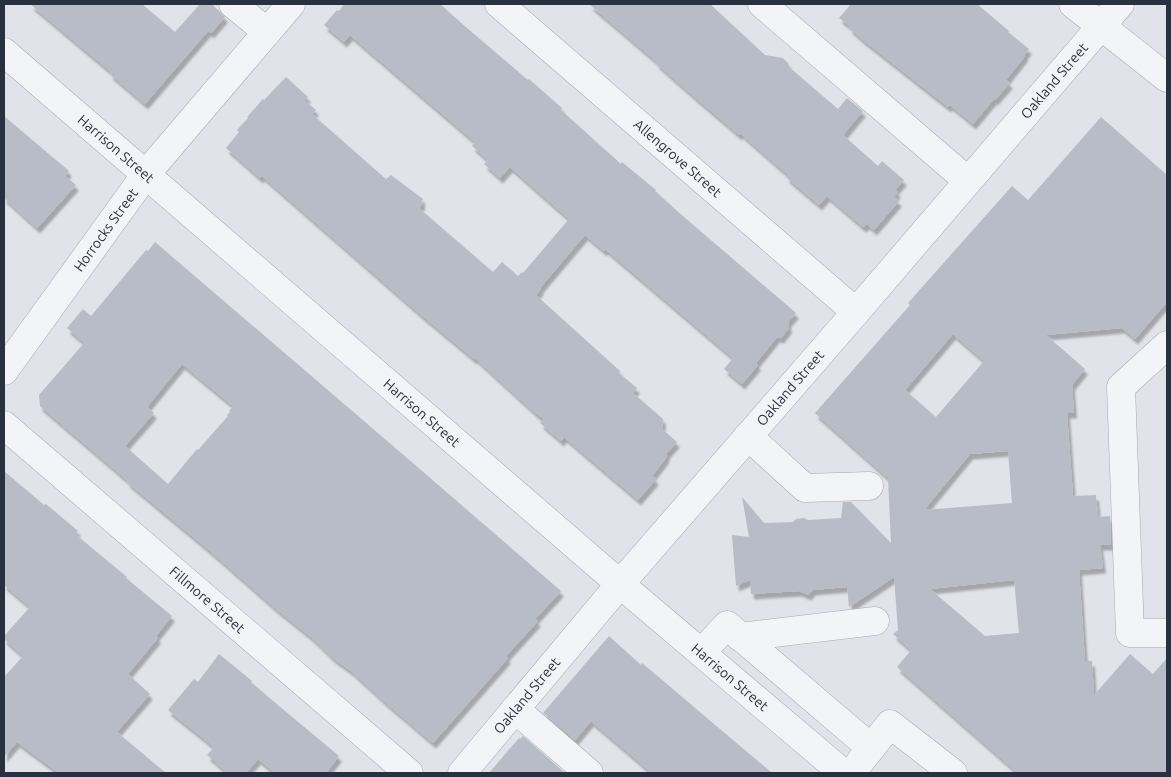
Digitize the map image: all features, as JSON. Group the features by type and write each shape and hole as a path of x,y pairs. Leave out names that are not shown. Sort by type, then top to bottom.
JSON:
{"street":[{"path":"234,4 267,32"},
{"name":"Horrocks Street","path":"4,371 146,174 291,4"},
{"name":"Allengrove Street","path":"499,4 856,312"},
{"path":"762,4 968,181"},
{"path":"1073,4 1167,78"},
{"name":"Oakland Street","path":"462,773 620,584 1120,4"},
{"name":"Harrison Street","path":"4,52 620,584 843,773"},
{"path":"1167,345 1121,387 1130,633 1167,633"},
{"name":"Fillmore Street","path":"4,425 409,773"},
{"path":"748,436 805,488 869,486"},
{"path":"740,636 875,621"},
{"path":"701,653 727,625 871,748"},
{"path":"515,709 589,773"},
{"path":"851,773 890,724 953,773"}],"building":[{"path":"30,4 142,4 175,32 200,4 212,4 225,17 211,33 208,31 145,104 110,74 111,72"},
{"path":"344,4 440,4 562,108 561,110 621,164 622,162 656,190 684,217 796,313 788,322 789,328 781,338 777,337 742,384 724,369 733,358 605,249 604,251 585,235 540,288 536,295 637,388 633,393 663,419 662,429 677,442 667,453 666,458 652,476 656,479 638,500 564,437 561,441 540,423 544,419 475,358 420,314 262,176 260,178 226,148 239,132 237,130 247,117 286,77 308,97 304,100 316,110 312,114 386,179 391,175 423,199 421,202 423,203 419,208 493,272 502,262 518,276 523,273 569,219 510,167 500,178 484,164 488,160 472,146 475,142 350,35 344,42 324,25"},
{"path":"589,4 710,4 765,55 783,58 789,67 838,109 847,98 863,111 843,135 878,166 882,161 904,180 895,190 898,192 894,197 899,201 874,230 867,224 863,227 827,196 819,205 786,177 788,175 740,133 739,135"},
{"path":"851,4 977,4 1029,49 1006,80 1010,83 973,124 950,105 948,107 849,28 851,27 839,18"},
{"path":"4,116 69,171 65,176 76,185 37,228 4,198"},
{"path":"1101,117 1167,175 1167,302 1135,339 1122,328 1046,335 1085,369 1072,385 1074,413 1067,413 1073,496 1096,495 1098,517 1110,516 1111,545 1100,545 1103,568 1079,570 1085,661 1092,661 1094,695 1130,654 1153,674 1167,658 1167,773 1018,773 897,667 911,650 893,634 898,630 894,577 849,607 847,587 813,590 808,595 799,591 751,594 750,580 736,586 732,535 749,537 742,497 764,523 793,522 796,519 804,518 808,520 841,518 843,502 851,502 891,543 888,478 815,413 910,305 908,303 1012,186 1028,200","holes":["953,334 984,361 936,417 905,390","1008,451 1012,503 924,510 970,454","1014,580 1019,633 985,636 930,589"]},
{"path":"155,242 561,591 535,619 538,621 506,656 508,658 433,743 40,406 39,395 84,343 67,328 83,309 91,316 146,250 148,251","holes":["182,364 233,406 228,416 168,484 125,446 154,413 147,407"]},
{"path":"4,471 78,531 75,534 172,616 156,636 158,638 128,674 150,694 117,732 166,773 59,773 17,742 4,757 4,677 23,656 4,639 4,636 30,607 4,585"},
{"path":"609,636 641,665 642,663 772,773 652,773 591,721 575,740 543,713"},
{"path":"219,654 339,756 326,773 275,773 258,759 246,773 228,773 207,755 214,747 168,710 194,679 198,682"},
{"path":"523,736 565,773 489,773 519,738"}]}
